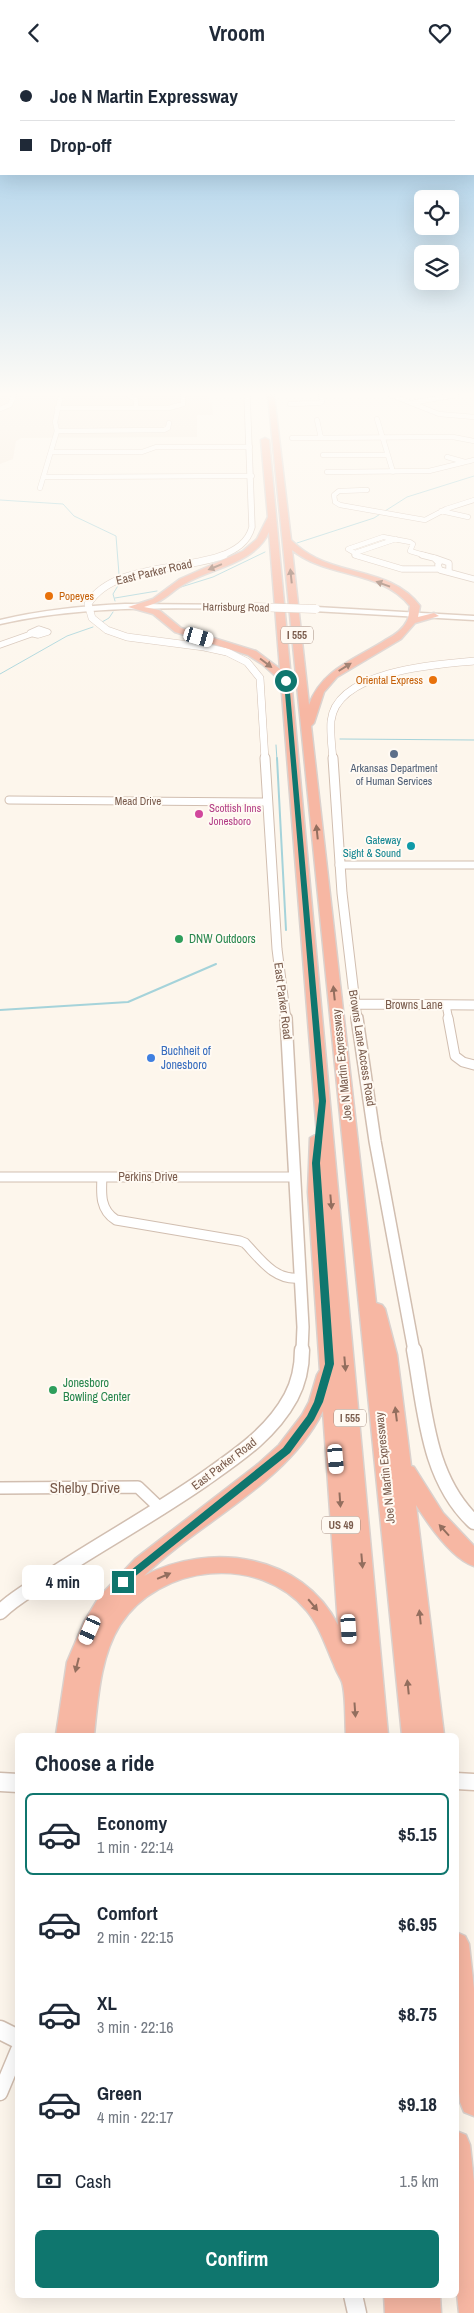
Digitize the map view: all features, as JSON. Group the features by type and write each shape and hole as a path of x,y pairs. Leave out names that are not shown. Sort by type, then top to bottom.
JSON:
{"highway":[{"name":"Joe N Martin Expressway","path":"270,500 377,1733"},
{"name":"Joe N Martin Expressway","path":"282,500 413,1733"},
{"path":"133,607 152,611 161,606 183,581 239,557 254,548 261,540 272,516"},
{"path":"287,541 299,552 314,561 395,588 408,597 414,614"},
{"path":"133,607 156,601 161,606 167,623 178,630 252,653 266,662 286,681"},
{"path":"414,614 434,616"},
{"path":"307,729 318,696 326,682 346,667 401,634 414,614"},
{"name":"US 49","path":"322,1101 316,1163 357,1733"},
{"path":"363,1259 388,1355 433,1733"},
{"path":"79,1733 72,1686 80,1652 103,1606 123,1582 142,1565 265,1469 286,1450 310,1418 318,1402 329,1364"},
{"path":"402,1462 433,1517 474,1558"},
{"path":"79,1733 92,1667 102,1639 113,1618 127,1601 152,1582 175,1572 198,1566 230,1565 257,1570 286,1582 309,1599 325,1622 354,1686"},
{"path":"459,1970 474,2101"},
{"path":"459,2173 474,2313"},
{"path":"399,2298 400,2313"},
{"path":"425,2298 426,2313"}],"main road":[{"name":"Harrisburg Road","path":"161,606 316,609 414,614"},
{"path":"0,622 41,613 88,608 133,607"},
{"path":"434,616 474,618"},
{"path":"459,1781 474,1781"}],"street":[{"name":"East Parker Road","path":"0,1612 8,1604 56,1572 161,1509 250,1448 274,1423 291,1397 302,1370 300,1278 287,1023 277,949 260,678 256,669 236,656 217,650 135,638 110,631 93,619 88,608 89,602 95,593 110,583 125,577 204,561 240,546 251,532 252,500"},
{"path":"335,500 340,505 424,520 441,511 474,500"},
{"path":"441,511 468,517"},
{"path":"449,572 450,564 412,552 409,550 412,543 396,539 355,553 358,557 402,569 439,569 449,572 474,579"},
{"path":"434,558 439,563 439,569"},
{"path":"439,563 446,562"},
{"path":"2,643 31,634"},
{"name":"Browns Lane Access Road","path":"474,661 387,674 355,689 339,703 331,720 339,865 362,1054 434,1457 440,1475 454,1499 474,1522"},
{"name":"Mead Drive","path":"9,800 268,802"},
{"path":"339,865 474,865"},
{"name":"Browns Lane","path":"355,1004 474,1005"},
{"path":"446,1005 455,1056 463,1062 474,1065"},
{"name":"Perkins Drive","path":"0,1177 295,1177"},
{"path":"102,1177 101,1205 111,1218 124,1223 245,1243 279,1277 287,1280 300,1278"},
{"name":"Shelby Drive","path":"0,1488 138,1487 161,1509"},
{"path":"0,1782 15,1783"},
{"path":"0,2030 15,2038"},
{"path":"0,2093 15,2057"},
{"path":"354,2298 357,2313"}],"waterway":[{"path":"0,500 63,504 74,516 116,536 119,574"},
{"path":"297,543 374,518 402,500"},
{"path":"181,587 213,577 265,552"},
{"path":"115,601 113,594 119,584"},
{"path":"115,598 157,591"},
{"path":"102,622 109,618 113,612"},
{"path":"0,674 67,636 93,627"},
{"path":"340,739 474,740"},
{"path":"276,745 277,760"},
{"path":"277,758 286,930"},
{"path":"0,1010 128,1002 216,964"}],"place":[{"name":"Popeyes","path":"49,596"},
{"name":"Oriental Express","path":"433,680"},
{"name":"Arkansas Department of Human Services","path":"394,754"},
{"name":"Scottish Inns Jonesboro","path":"199,814"},
{"name":"Gateway Sight & Sound","path":"411,846"},
{"name":"DNW Outdoors","path":"179,939"},
{"name":"Buchheit of Jonesboro","path":"151,1058"},
{"name":"Jonesboro Bowling Center","path":"53,1390"}],"route":[{"path":"123,1582 172,1541 265,1469 286,1450 297,1438 318,1402 329,1364 316,1192 316,1163 322,1101 286,681"}]}
